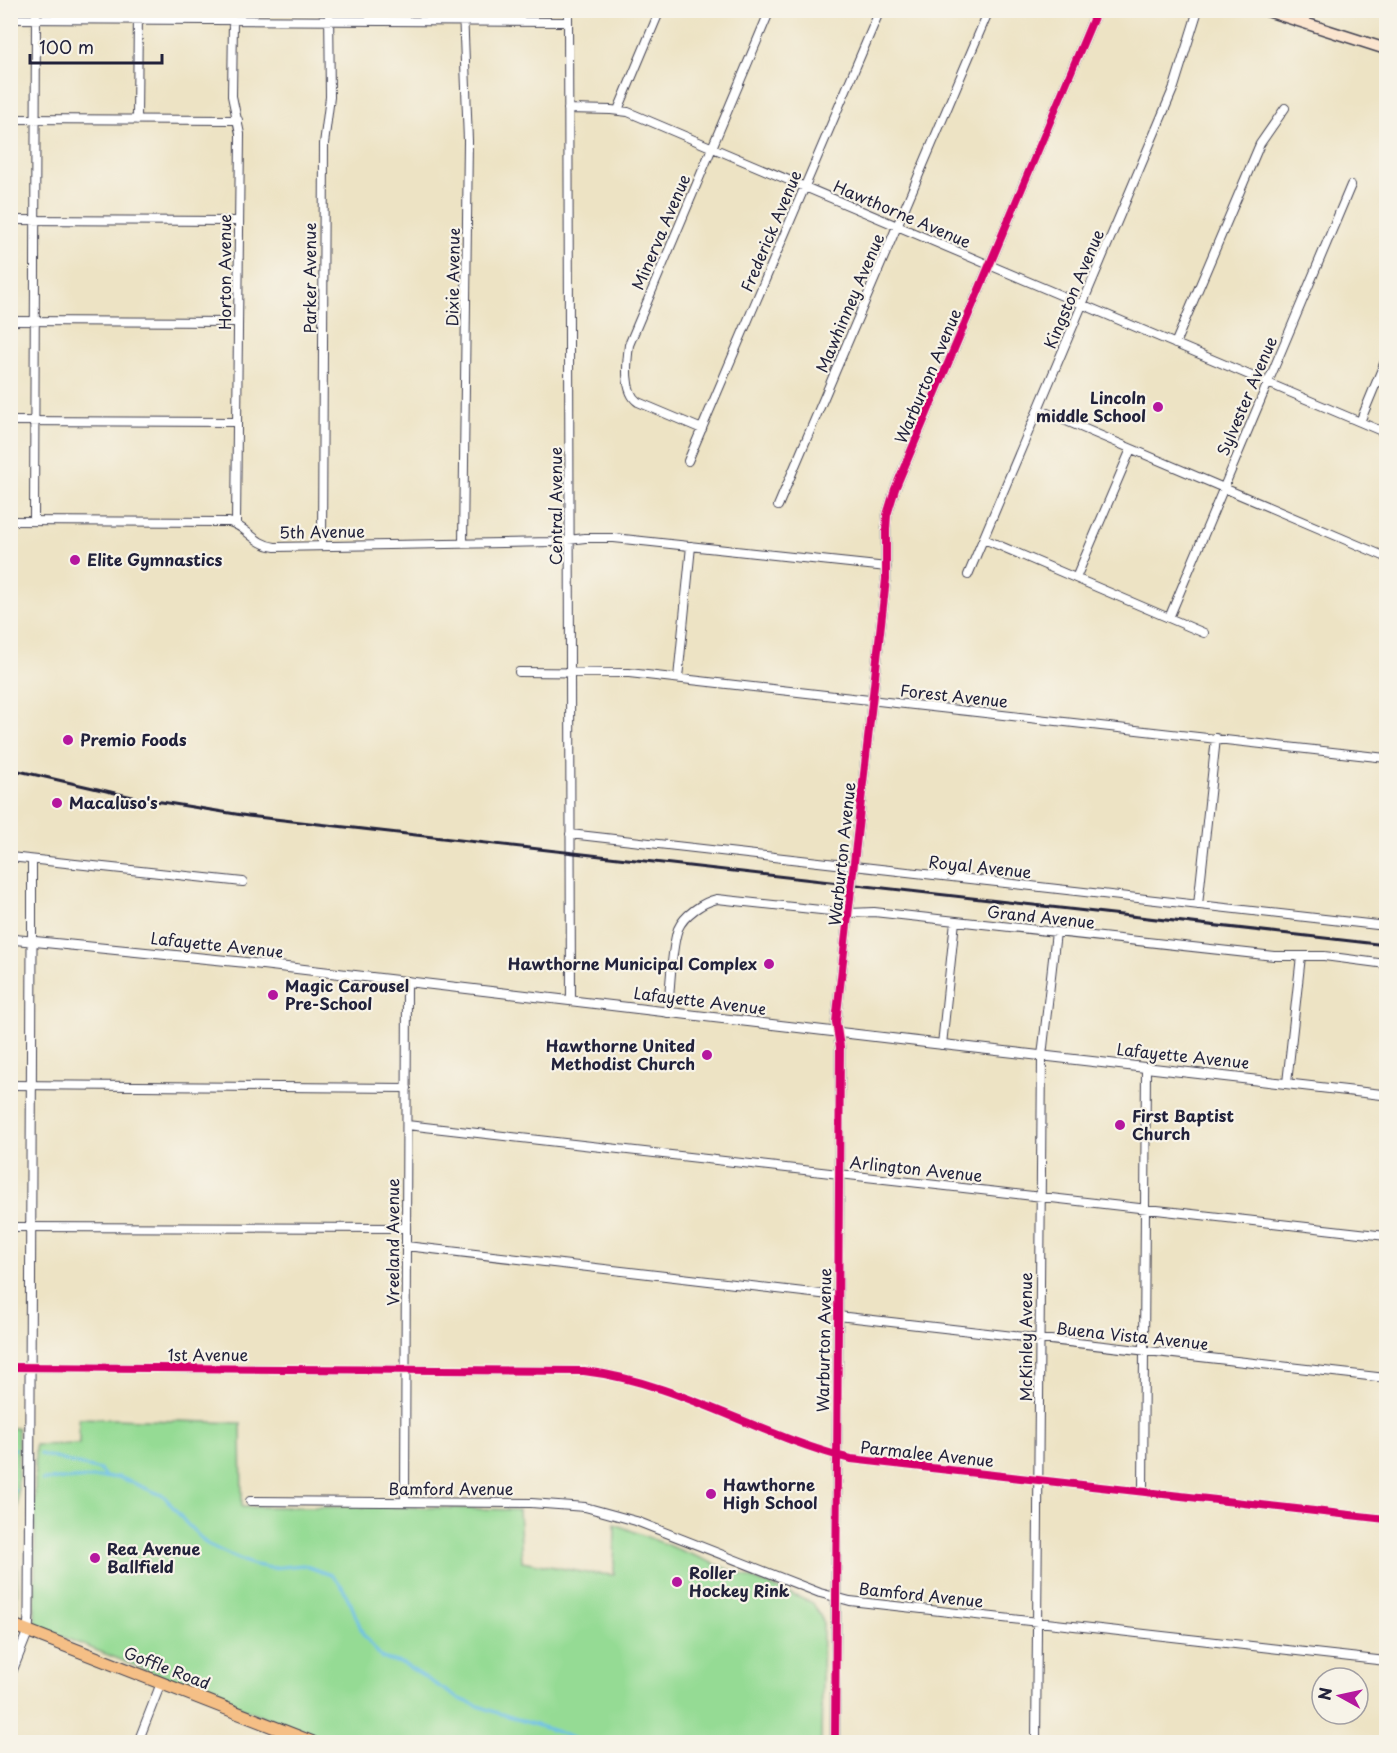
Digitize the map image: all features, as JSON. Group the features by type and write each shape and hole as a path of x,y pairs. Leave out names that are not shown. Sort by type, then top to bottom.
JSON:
{"main road":[{"path":"1264,10 1386,49"},
{"name":"Goffle Road","path":"10,1624 312,1743"}],"street":[{"path":"137,120 138,10"},
{"name":"Parker Avenue","path":"322,546 324,144 330,97 329,10"},
{"name":"Dixie Avenue","path":"463,10 468,141 463,544"},
{"name":"Central Avenue","path":"568,10 571,1001"},
{"path":"618,110 660,10"},
{"name":"Minerva Avenue","path":"702,429 638,402 631,396 628,385 628,352 770,10"},
{"name":"Frederick Avenue","path":"688,461 880,10"},
{"name":"Mawhinney Avenue","path":"778,506 989,10"},
{"name":"Warburton Avenue","path":"835,1742 840,1047 836,1022 887,567 886,530 891,503 1097,10"},
{"name":"Kingston Avenue","path":"968,575 1174,87 1198,10"},
{"path":"34,521 36,15"},
{"path":"10,19 36,15 138,20 568,22"},
{"name":"Horton Avenue","path":"233,20 232,96 240,134 236,524"},
{"path":"1175,344 1260,144 1286,108"},
{"name":"Hawthorne Avenue","path":"568,109 628,112 1386,433"},
{"path":"10,119 238,120"},
{"name":"Sylvester Avenue","path":"1169,618 1351,185"},
{"path":"10,220 239,221"},
{"path":"10,321 238,322"},
{"path":"1360,422 1386,358"},
{"path":"1038,409 1386,557"},
{"path":"10,421 237,422"},
{"path":"1076,578 1131,448"},
{"path":"10,521 229,522 236,524"},
{"name":"5th Avenue","path":"236,524 265,546 552,542 614,538 887,567"},
{"path":"984,539 1204,633"},
{"path":"678,678 691,546"},
{"name":"Forest Avenue","path":"519,672 615,672 678,678 1386,758"},
{"path":"1198,904 1216,738"},
{"name":"Royal Avenue","path":"570,834 1386,926"},
{"path":"10,857 243,882"},
{"path":"10,1676 28,1631 32,860"},
{"name":"Grand Avenue","path":"668,1012 678,930 681,922 711,900 722,898 849,913 874,912 1274,956 1324,956 1386,963"},
{"path":"942,1045 955,921"},
{"name":"McKinley Avenue","path":"1036,1743 1042,1056 1056,932"},
{"name":"Lafayette Avenue","path":"10,939 407,981 1386,1095"},
{"path":"1287,1083 1301,956"},
{"name":"Vreeland Avenue","path":"405,1502 407,981"},
{"path":"1143,1492 1146,1067"},
{"path":"10,1085 407,1088"},
{"name":"Arlington Avenue","path":"407,1125 1386,1236"},
{"path":"10,1227 406,1228"},
{"path":"406,1246 838,1296"},
{"name":"Buena Vista Avenue","path":"838,1316 1386,1378"},
{"name":"1st Avenue","path":"10,1367 406,1369"},
{"name":"Parmalee Avenue","path":"406,1369 563,1370 621,1376 663,1388 837,1456 1386,1520"},
{"name":"Bamford Avenue","path":"250,1501 540,1503 603,1511 636,1521 836,1598 1386,1661"},
{"path":"138,1743 161,1683"},
{"path":"835,1742 848,1743"}],"green space":[{"path":"79,1418 241,1423 242,1507 409,1507 519,1510 522,1561 587,1573 614,1575 615,1524 813,1603 823,1621 821,1742 328,1742 35,1626 35,1445 79,1444"},
{"path":"10,1428 18,1428 17,1616 10,1614"}],"waterway":[{"path":"10,1449 15,1449"},
{"path":"40,1454 100,1470 105,1476"},
{"path":"42,1480 119,1477 164,1496 207,1544 230,1555 251,1564 271,1568 303,1565 331,1575 341,1585 363,1634 382,1658 404,1664 457,1698 581,1742"},
{"path":"10,1492 15,1490"}],"railway":[{"path":"10,769 137,798 248,816 1386,945"}],"cycle path":[{"path":"835,1742 840,1047 836,1022 886,579 887,515 895,489 1097,10"},
{"path":"10,1367 584,1371 652,1386 784,1437 851,1459 1386,1519"}],"place":[{"name":"Lincoln middle School","path":"1158,407"},
{"name":"Elite Gymnastics","path":"75,560"},
{"name":"Premio Foods","path":"68,740"},
{"name":"Macaluso's","path":"57,803"},
{"name":"Hawthorne Municipal Complex","path":"769,964"},
{"name":"Magic Carousel Pre-School","path":"273,995"},
{"name":"Hawthorne United Methodist Church","path":"707,1055"},
{"name":"First Baptist Church","path":"1120,1125"},
{"name":"Hawthorne High School","path":"711,1494"},
{"name":"Rea Avenue Ballfield","path":"95,1558"},
{"name":"Roller Hockey Rink","path":"677,1582"}]}
